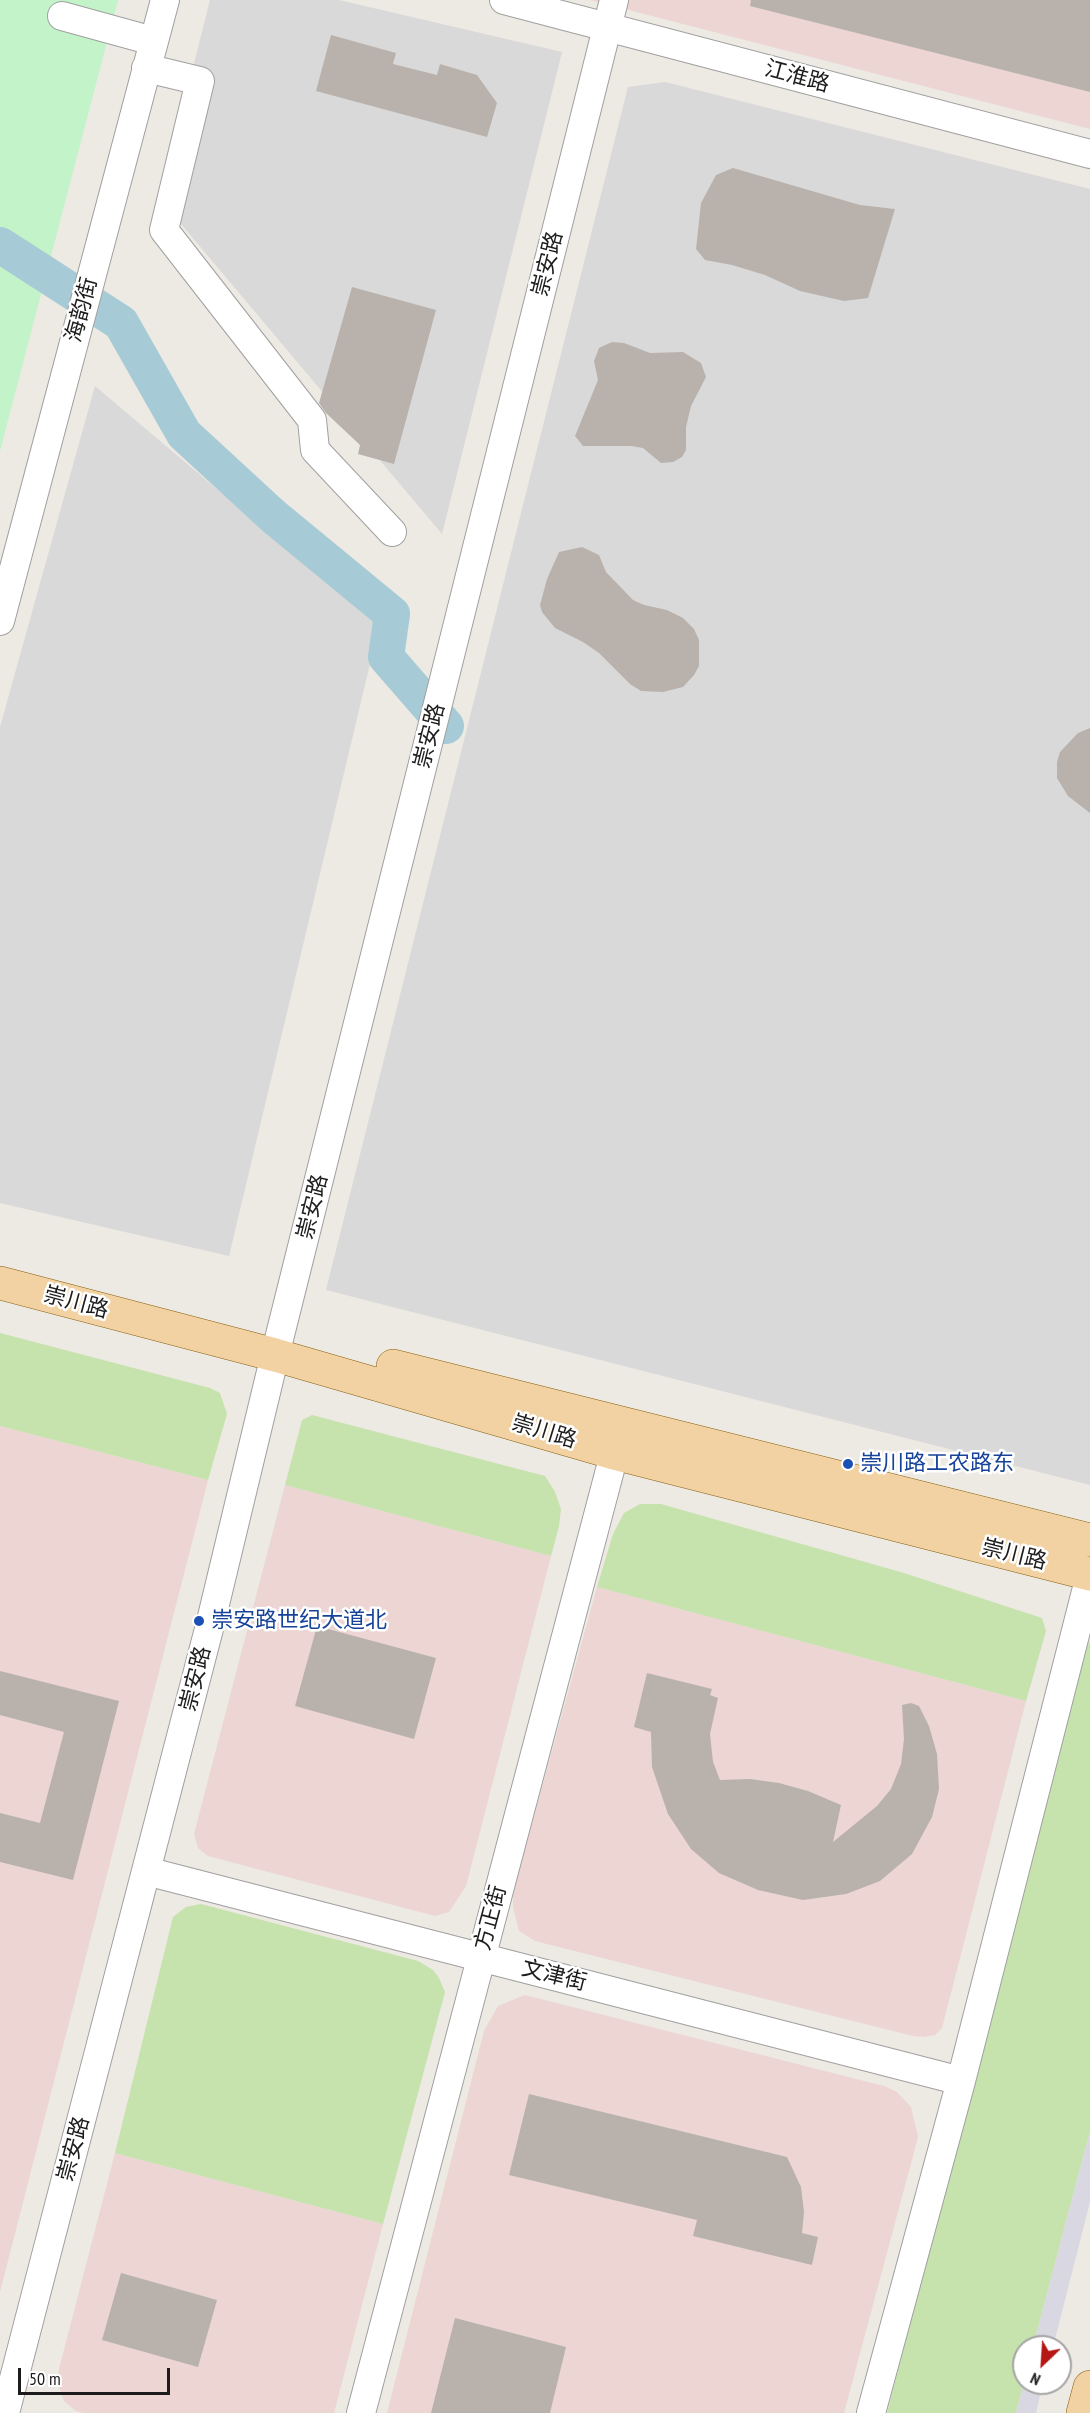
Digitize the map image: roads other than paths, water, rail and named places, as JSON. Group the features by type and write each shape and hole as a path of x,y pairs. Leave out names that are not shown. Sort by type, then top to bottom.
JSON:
{"main road":[{"name":"崇川路","path":"0,1264 278,1346 618,1438 1090,1575"},
{"name":"崇川路","path":"0,1283 278,1346"},
{"name":"崇川路","path":"618,1438 1090,1540"},
{"path":"1083,2413 1090,2387"}],"street":[{"name":"海韵街","path":"0,621 165,0"},
{"name":"江淮路","path":"504,0 611,13 1090,154"},
{"name":"崇安路","path":"5,2413 210,1625 611,13"},
{"path":"62,16 150,55 200,81 164,230 312,420 315,450 392,532"},
{"name":"方正街","path":"361,2413 618,1438"},
{"path":"871,2413 961,2081 1090,1575"},
{"name":"文津街","path":"146,1871 961,2081"}],"waterway":[{"path":"0,245 121,323 184,434 273,516 392,614 386,657 446,726"}],"place":[{"name":"崇川路工农路东","path":"848,1464"},
{"name":"崇安路世纪大道北","path":"199,1621"}]}
